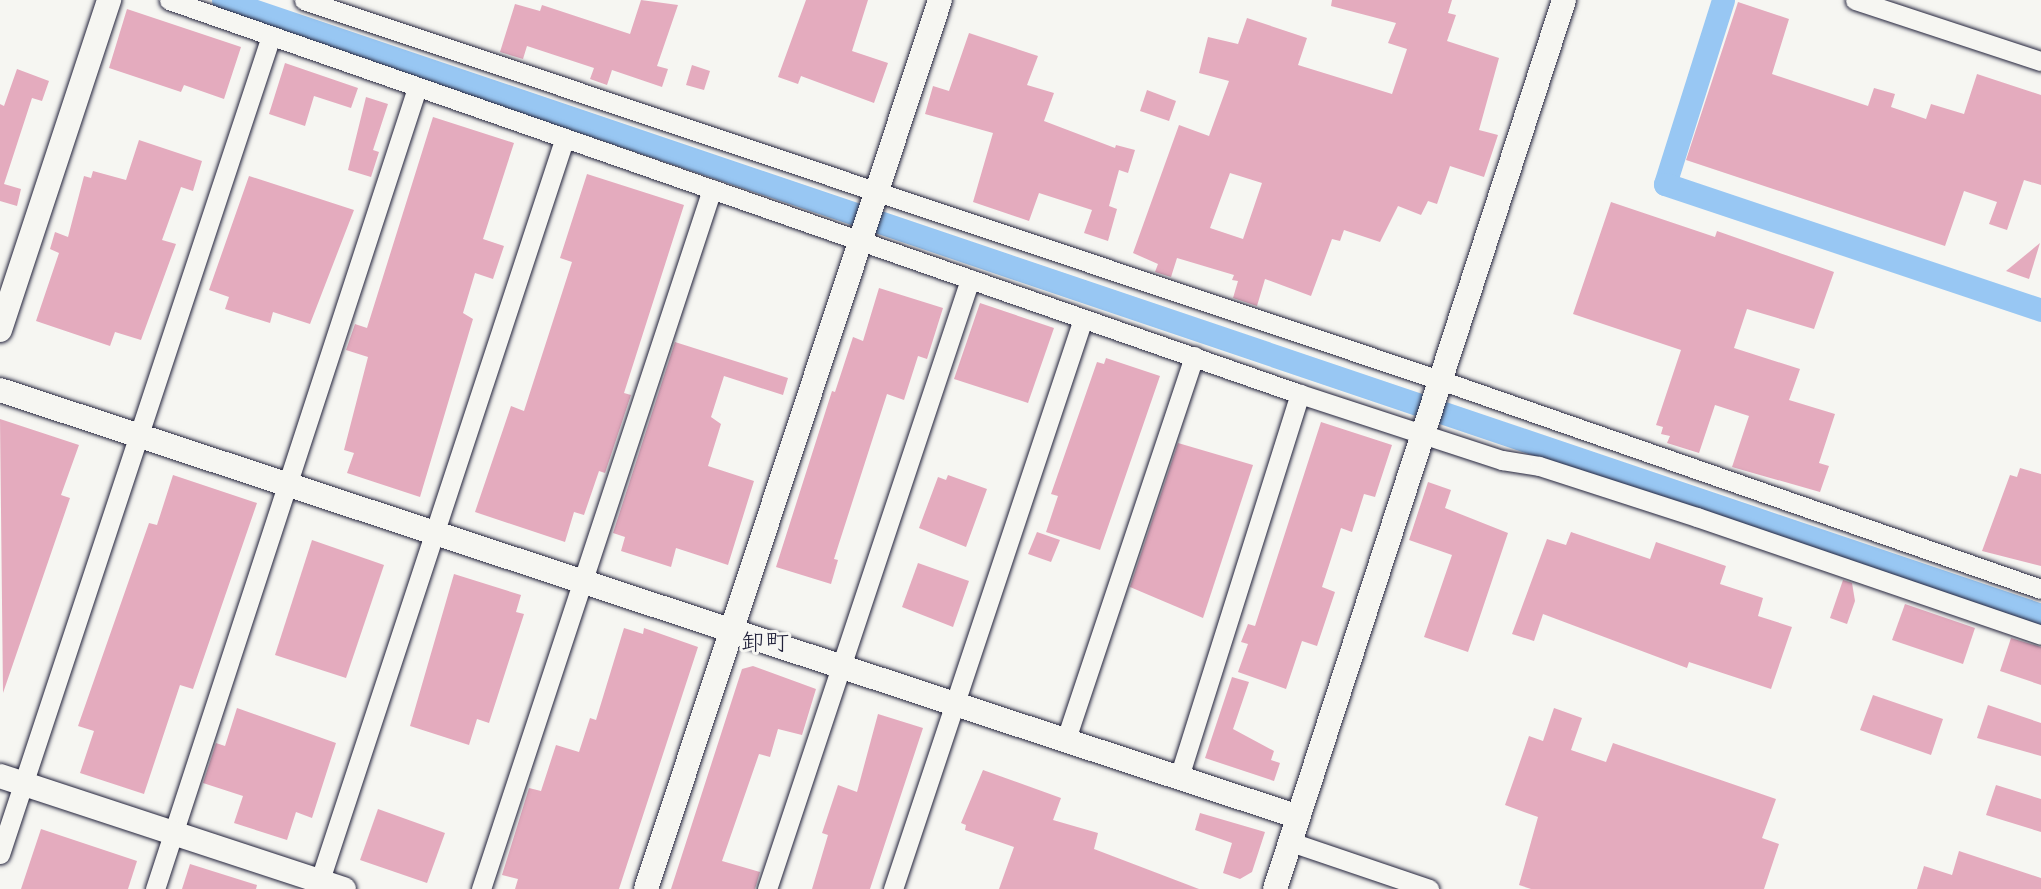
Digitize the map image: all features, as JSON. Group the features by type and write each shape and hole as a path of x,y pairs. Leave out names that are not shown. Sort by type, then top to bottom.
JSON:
{"street":[{"path":"0,330 109,0"},
{"path":"169,0 270,39 564,140 859,234 970,279 1300,394 1425,428 1697,517 2041,635"},
{"path":"304,0 872,198 2041,589"},
{"path":"646,889 859,234 940,0"},
{"path":"1275,889 1564,0"},
{"path":"1854,0 2041,61"},
{"path":"0,854 12,780 138,436 270,39"},
{"path":"155,889 417,88"},
{"path":"318,885 564,140"},
{"path":"481,889 712,189"},
{"path":"767,889 970,279"},
{"path":"893,889 1083,319"},
{"path":"1065,742 1194,356"},
{"path":"0,390 732,630 842,669 1299,817"},
{"path":"1179,777 1300,394"},
{"path":"12,780 174,833 318,885 344,889"},
{"path":"1291,842 1429,889"}],"building":[{"path":"641,0 678,5 657,66 668,69 662,87 612,70 607,85 590,79 594,68 527,46 523,59 500,52 515,4 540,11 542,5 630,34"},
{"path":"806,0 868,0 852,51 888,63 874,103 801,76 798,84 778,77"},
{"path":"1332,0 1452,0 1448,13 1456,15 1447,41 1499,58 1479,130 1498,135 1484,177 1450,166 1437,204 1428,201 1421,215 1398,206 1380,242 1344,230 1340,241 1332,239 1311,296 1265,279 1257,306 1233,298 1238,281 1232,280 1234,275 1177,258 1171,277 1155,272 1158,264 1133,253 1179,125 1209,136 1229,81 1199,73 1208,37 1238,44 1247,18 1307,38 1298,65 1392,94 1407,49 1388,43 1396,23 1331,6","holes":["1230,173 1262,183 1243,239 1210,228"]},
{"path":"1738,2 1789,19 1772,74 1868,106 1874,88 1895,94 1891,107 1926,119 1931,104 1964,114 1977,74 2041,95 2041,185 2024,180 2007,230 1989,224 1997,202 1964,191 1945,246 1686,160"},
{"path":"127,9 241,47 224,99 184,85 181,92 109,68"},
{"path":"969,33 1038,56 1027,85 1054,93 1044,121 1115,148 1116,145 1135,150 1128,173 1119,170 1109,206 1117,209 1108,241 1084,233 1092,210 1039,193 1029,221 973,202 993,133 925,114 933,86 949,91"},
{"path":"285,63 358,88 351,108 314,96 305,126 269,114"},
{"path":"692,65 710,71 704,90 686,85"},
{"path":"17,69 49,81 42,101 32,98 4,184 21,189 17,206 0,201 0,104 4,106"},
{"path":"1147,90 1176,101 1169,121 1140,111"},
{"path":"366,97 388,104 373,150 379,152 371,177 348,170"},
{"path":"433,117 514,143 483,239 504,246 493,279 475,273 463,313 473,319 420,497 347,473 354,453 344,450 368,357 346,350 355,324 367,328"},
{"path":"139,140 202,161 193,191 181,187 162,240 176,244 141,340 115,332 110,346 36,321 59,253 50,249 55,232 68,237 84,176 91,178 93,171 126,180"},
{"path":"587,174 684,205 624,393 631,395 605,473 599,471 584,515 574,512 565,542 475,512 511,406 524,411 572,262 560,258"},
{"path":"249,176 354,210 310,324 273,312 270,323 225,309 229,297 209,290"},
{"path":"1611,202 1715,237 1717,231 1834,272 1814,329 1747,309 1734,348 1800,369 1789,400 1835,414 1819,463 1829,466 1820,492 1732,467 1749,416 1715,405 1699,453 1667,443 1670,436 1661,434 1663,427 1656,425 1681,350 1573,314"},
{"path":"2040,243 2029,279 2006,271"},
{"path":"879,288 943,308 927,359 918,356 904,400 887,394 834,559 838,560 831,584 776,567 832,391 835,392 853,337 863,341"},
{"path":"980,303 1054,328 1028,403 954,379"},
{"path":"675,342 788,378 783,395 724,376 711,417 721,424 708,466 754,481 728,565 676,548 671,567 621,551 625,537 613,533"},
{"path":"1106,358 1160,376 1100,550 1046,532 1058,496 1051,494 1097,362 1104,364"},
{"path":"0,419 79,445 61,495 70,498 3,693"},
{"path":"1321,422 1392,445 1375,497 1364,494 1352,532 1341,528 1322,587 1335,592 1317,646 1302,641 1286,689 1238,672 1248,644 1241,642 1248,624 1255,626"},
{"path":"1178,443 1253,465 1203,618 1130,587"},
{"path":"2020,468 2041,474 2041,566 1982,551 2010,475 2017,477"},
{"path":"173,475 257,503 193,689 180,685 144,794 80,773 94,731 78,726 149,523 157,525"},
{"path":"948,475 987,489 966,547 919,528 938,477 946,480"},
{"path":"1428,482 1451,490 1445,508 1508,533 1468,652 1424,637 1452,555 1409,540"},
{"path":"1037,532 1060,540 1051,562 1028,554"},
{"path":"1571,532 1650,559 1656,542 1726,566 1720,584 1763,598 1758,616 1792,627 1771,689 1689,662 1687,668 1543,614 1534,641 1512,634 1547,539 1566,545"},
{"path":"312,540 384,565 346,678 275,655"},
{"path":"918,563 969,581 953,627 902,607"},
{"path":"454,574 521,595 516,612 524,614 489,723 477,719 469,745 410,726"},
{"path":"1843,580 1852,583 1855,601 1847,624 1830,618"},
{"path":"1905,604 1975,628 1963,664 1892,640"},
{"path":"624,628 643,634 644,628 698,647 619,889 515,889 518,879 502,875 529,788 541,791 556,745 579,752 590,718 596,720"},
{"path":"2011,638 2041,647 2041,685 2000,671"},
{"path":"753,666 816,689 802,735 778,729 770,757 759,754 722,861 760,872 755,889 671,889 742,669"},
{"path":"1232,677 1249,682 1233,729 1274,751 1271,760 1280,763 1274,781 1205,758"},
{"path":"1873,695 1943,719 1931,755 1860,730"},
{"path":"1988,705 2041,723 2041,756 1977,738"},
{"path":"237,708 336,743 312,818 296,812 287,840 234,823 243,796 203,783 216,743 225,746"},
{"path":"1554,708 1582,718 1571,750 1606,762 1613,743 1776,799 1762,838 1779,844 1764,889 1531,889 1519,885 1538,817 1505,805 1529,736 1543,741"},
{"path":"878,714 923,728 870,889 812,889 828,835 822,833 838,785 857,792"},
{"path":"983,770 1061,798 1053,820 1098,833 1094,849 1199,889 999,889 1014,847 965,830 966,825 961,823"},
{"path":"1996,785 2041,799 2041,832 1986,815"},
{"path":"378,809 445,833 427,883 360,860"},
{"path":"1200,813 1265,832 1252,872 1240,879 1223,873 1232,843 1195,830"},
{"path":"41,829 137,861 128,889 21,889"},
{"path":"1959,851 2041,878 2041,889 1917,889 1924,866 1952,875"},
{"path":"190,864 257,885 256,889 182,889"}],"waterway":[{"path":"223,0 2041,615"},
{"path":"1723,0 1665,184 2041,310"}],"district":[{"name":"卸町","path":"765,641"}]}
